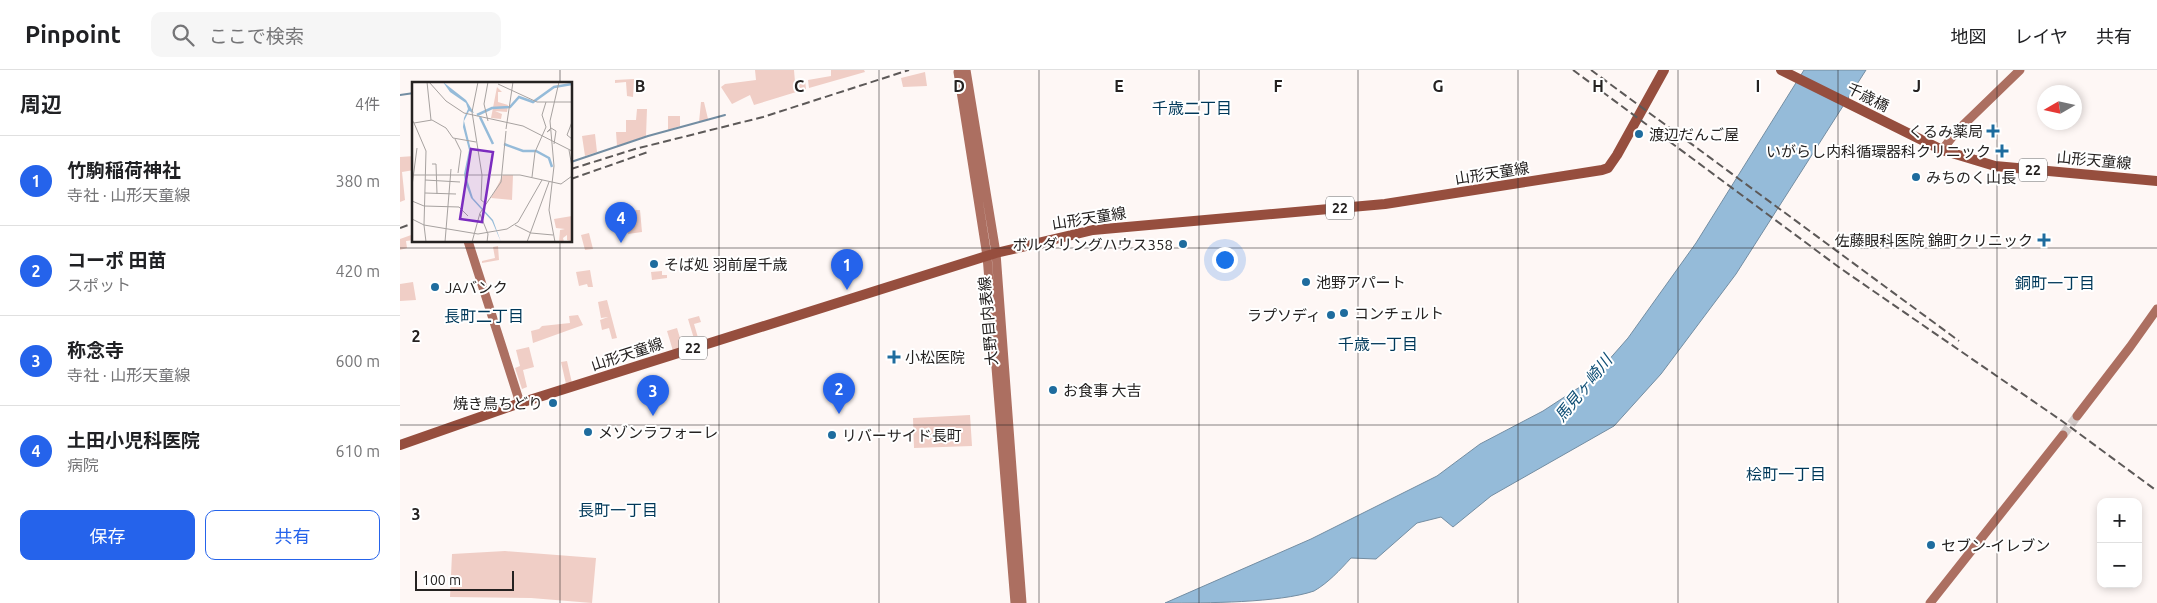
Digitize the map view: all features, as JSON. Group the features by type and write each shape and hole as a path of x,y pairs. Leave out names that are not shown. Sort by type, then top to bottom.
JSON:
{"main road":[{"name":"山形天童線","path":"400,445 520,403 992,255 1093,230 1385,204 1602,170 1608,168 1613,162 1664,70"},
{"name":"千歳橋","path":"1781,70 1914,137"},
{"name":"山形天童線","path":"1914,137 1942,150 1995,166 2157,181"}],"street":[{"path":"1942,150 1957,131 2020,70"},
{"name":"大野目内表線","path":"962,71 992,255 1016,572"},
{"path":"468,242 520,403"},
{"path":"2077,416 2157,309"},
{"path":"1930,603 2063,435"},
{"path":"1015,603 1016,572"},
{"path":"1016,572 1022,603"}],"shaded area":[{"path":"755,70 794,70 795,82 805,81 806,89 754,105 750,95 732,104 721,87 725,84 756,80"},
{"path":"831,70 864,70 865,72 809,88 808,80 831,76"},
{"path":"925,72 927,86 903,87 901,78"},
{"path":"634,79 633,97 627,96 626,82 615,83 615,80"},
{"path":"701,102 704,102 708,119 699,122"},
{"path":"637,109 647,109 646,136 617,146 616,132 626,132 626,120 636,120"},
{"path":"668,116 680,116 680,126 668,130"},
{"path":"595,134 597,152 585,156 582,136"},
{"path":"412,156 412,170 402,172 405,200 400,202 400,157"},
{"path":"635,210 640,210 642,232 628,234 627,222 636,221"},
{"path":"589,233 593,249 585,250 581,235"},
{"path":"412,235 412,240 406,241 407,248 400,250 400,239"},
{"path":"498,246 499,260 482,263 482,261 495,258 493,247"},
{"path":"590,270 593,287 588,287 587,284 579,286 576,272"},
{"path":"662,271 662,275 667,275 667,278 652,280 651,272"},
{"path":"413,282 416,300 400,301 400,284"},
{"path":"607,300 617,338 612,339 609,328 602,330 600,320 608,317 601,318 598,302"},
{"path":"578,315 583,325 533,343 531,331 542,326 570,323 569,316"},
{"path":"699,316 701,322 694,324 699,341 695,342 688,319"},
{"path":"677,328 683,348 673,351 667,331"},
{"path":"529,347 534,367 523,370 527,387 522,389 515,368 520,366 516,350"},
{"path":"567,361 572,383 566,384 561,362"},
{"path":"970,415 972,446 914,448 913,418"},
{"path":"505,551 596,558 592,603 531,598 450,597 452,554"}],"water":[{"name":"馬見ヶ崎川","path":"1804,70 1866,70 1736,274 1661,374 1614,426 1491,496 1453,527 1441,517 1417,523 1376,559 1351,558 1338,572 1314,591 1262,600 1165,603 1311,539 1437,476 1480,444 1543,411 1592,379 1628,338 1696,243"}],"waterway":[{"path":"400,95 412,93"},
{"path":"572,162 648,136 725,115"}],"tunnel":[{"path":"2063,435 2077,416"}],"railway":[{"path":"572,169 635,149 763,117 909,70"},
{"path":"1573,70 1840,268 2062,421 2157,491"},
{"path":"1591,70 1959,341"},
{"path":"572,179 648,152"},
{"path":"400,228 412,224"}],"place":[{"name":"くるみ薬局","path":"1993,131"},
{"name":"渡辺だんご屋","path":"1639,134"},
{"name":"いがらし内科循環器科クリニック","path":"2002,151"},
{"name":"みちのく山長","path":"1916,177"},
{"name":"佐藤眼科医院 錦町クリニック","path":"2044,240"},
{"name":"土田小児科医院","path":"621,243"},
{"name":"ボルダリングハウス358","path":"1183,244"},
{"name":"そば処 羽前屋千歳","path":"654,264"},
{"name":"池野アパート","path":"1306,282"},
{"name":"JAバンク","path":"435,287"},
{"name":"竹駒稲荷神社","path":"847,290"},
{"name":"コンチェルト","path":"1344,313"},
{"name":"ラプソディ","path":"1331,315"},
{"name":"小松医院","path":"894,357"},
{"name":"お食事 大吉","path":"1053,390"},
{"name":"焼き鳥ちどり","path":"553,403"},
{"name":"コーポ 田苗","path":"839,414"},
{"name":"称念寺","path":"653,416"},
{"name":"メゾンラフォーレ","path":"588,432"},
{"name":"リバーサイド長町","path":"832,435"},
{"name":"セブン-イレブン","path":"1931,545"}],"district":[{"name":"千歳二丁目","path":"1192,108"},
{"name":"銅町一丁目","path":"2055,283"},
{"name":"長町二丁目","path":"484,316"},
{"name":"千歳一丁目","path":"1378,344"},
{"name":"桧町一丁目","path":"1786,474"},
{"name":"長町一丁目","path":"618,510"}]}
